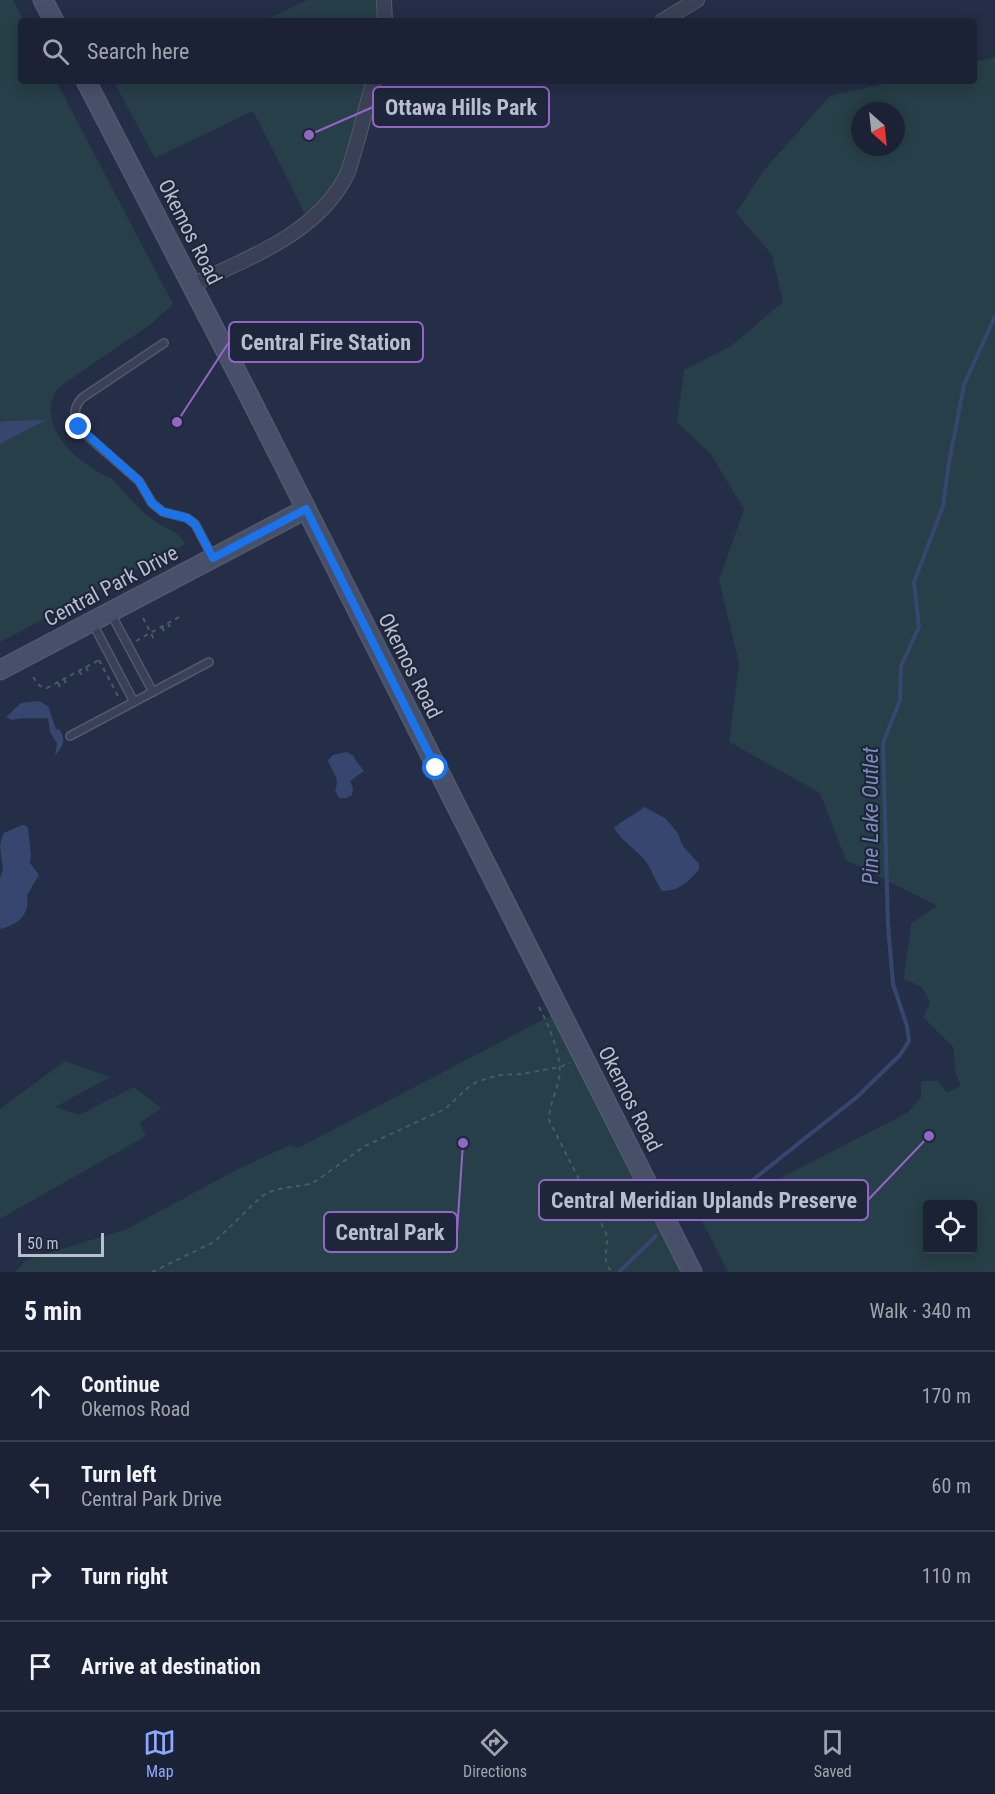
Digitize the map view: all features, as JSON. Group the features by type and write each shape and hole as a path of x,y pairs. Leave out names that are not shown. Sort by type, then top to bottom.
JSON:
{"street":[{"path":"43,0 52,18"},
{"path":"384,0 385,18"},
{"path":"667,18 698,0"},
{"name":"Okemos Road","path":"88,84 306,509 692,1272"},
{"path":"192,285 283,239 314,216 330,200 348,172 373,84"},
{"name":"Central Park Drive","path":"0,670 306,509"}],"lane":[{"path":"164,342 82,398 75,410 75,419 84,433 139,481 152,503 163,512 187,518 195,524 213,558"},
{"path":"110,612 153,692"},
{"path":"92,622 134,702"},
{"path":"70,736 209,662"}],"path":[{"path":"143,618 154,639"},
{"path":"168,623 171,630"},
{"path":"162,627 165,633"},
{"path":"99,660 124,707"},
{"path":"86,667 89,674"},
{"path":"80,671 83,677"},
{"path":"64,679 67,686"},
{"path":"58,682 61,689"},
{"path":"539,1007 550,1028 560,1067 549,1120 606,1233 608,1240 606,1265 614,1272"},
{"path":"152,1272 214,1242 262,1196 274,1190 309,1184 365,1146 445,1109 478,1081 499,1075 560,1067 584,1059"}],"shaded area":[{"path":"0,0 13,0 22,18 18,18 18,84 58,84 173,304 151,324 59,387 52,401 51,415 55,429 63,442 85,464 111,478 146,515 174,532 185,544 0,642 0,444 45,421 0,422"},
{"path":"307,0 379,0 379,18 270,18"},
{"path":"995,57 995,1272 728,1272 701,1219 907,1113 921,1098 921,1081 938,1081 947,1093 961,1085 954,1062 954,1048 923,1017 930,1003 922,987 904,979 911,923 938,906 846,860 820,793 729,742 739,664 719,580 744,509 710,453 677,422 684,370 731,346 783,302 772,255 736,213 764,170 830,96 883,84 977,84 977,61"},
{"path":"115,84 366,84 344,167 327,193 305,214 253,111 155,158"},
{"path":"552,1015 685,1272 15,1272 26,1260 127,1229 238,1169 290,1145 298,1148"},
{"path":"65,1061 110,1077 55,1107 79,1115 134,1087 161,1108 140,1123 146,1136 0,1219 0,1109"}],"water":[{"path":"47,420 0,444 0,422"},
{"path":"39,701 48,706 56,729 62,734 63,744 55,756 57,743 50,732 48,718 12,720 6,717 21,703"},
{"path":"347,752 354,756 364,771 350,781 353,788 352,795 339,798 335,790 336,778 328,760 333,755"},
{"path":"644,807 665,818 677,832 683,846 699,864 699,870 695,874 683,885 674,889 662,891 645,860 614,828"},
{"path":"22,825 28,828 30,863 39,875 27,895 27,908 22,918 0,929 0,878 3,869 0,845 4,833"}],"waterway":[{"name":"Pine Lake Outlet","path":"680,1219 735,1194 857,1097 900,1055 909,1041 907,1026 893,984 888,925 883,743 900,700 901,666 919,627 914,582 943,506 964,385 995,316"},
{"name":"Pine Lake Outlet","path":"619,1272 656,1236"}],"place":[{"name":"Ottawa Hills Park","path":"309,135"},
{"name":"Central Fire Station","path":"177,422"},
{"name":"Central Meridian Uplands Preserve","path":"929,1136"},
{"name":"Central Park","path":"463,1143"}],"route":[{"path":"79,427 139,481 152,503 169,515 192,521 213,558 306,509 436,768"}]}
